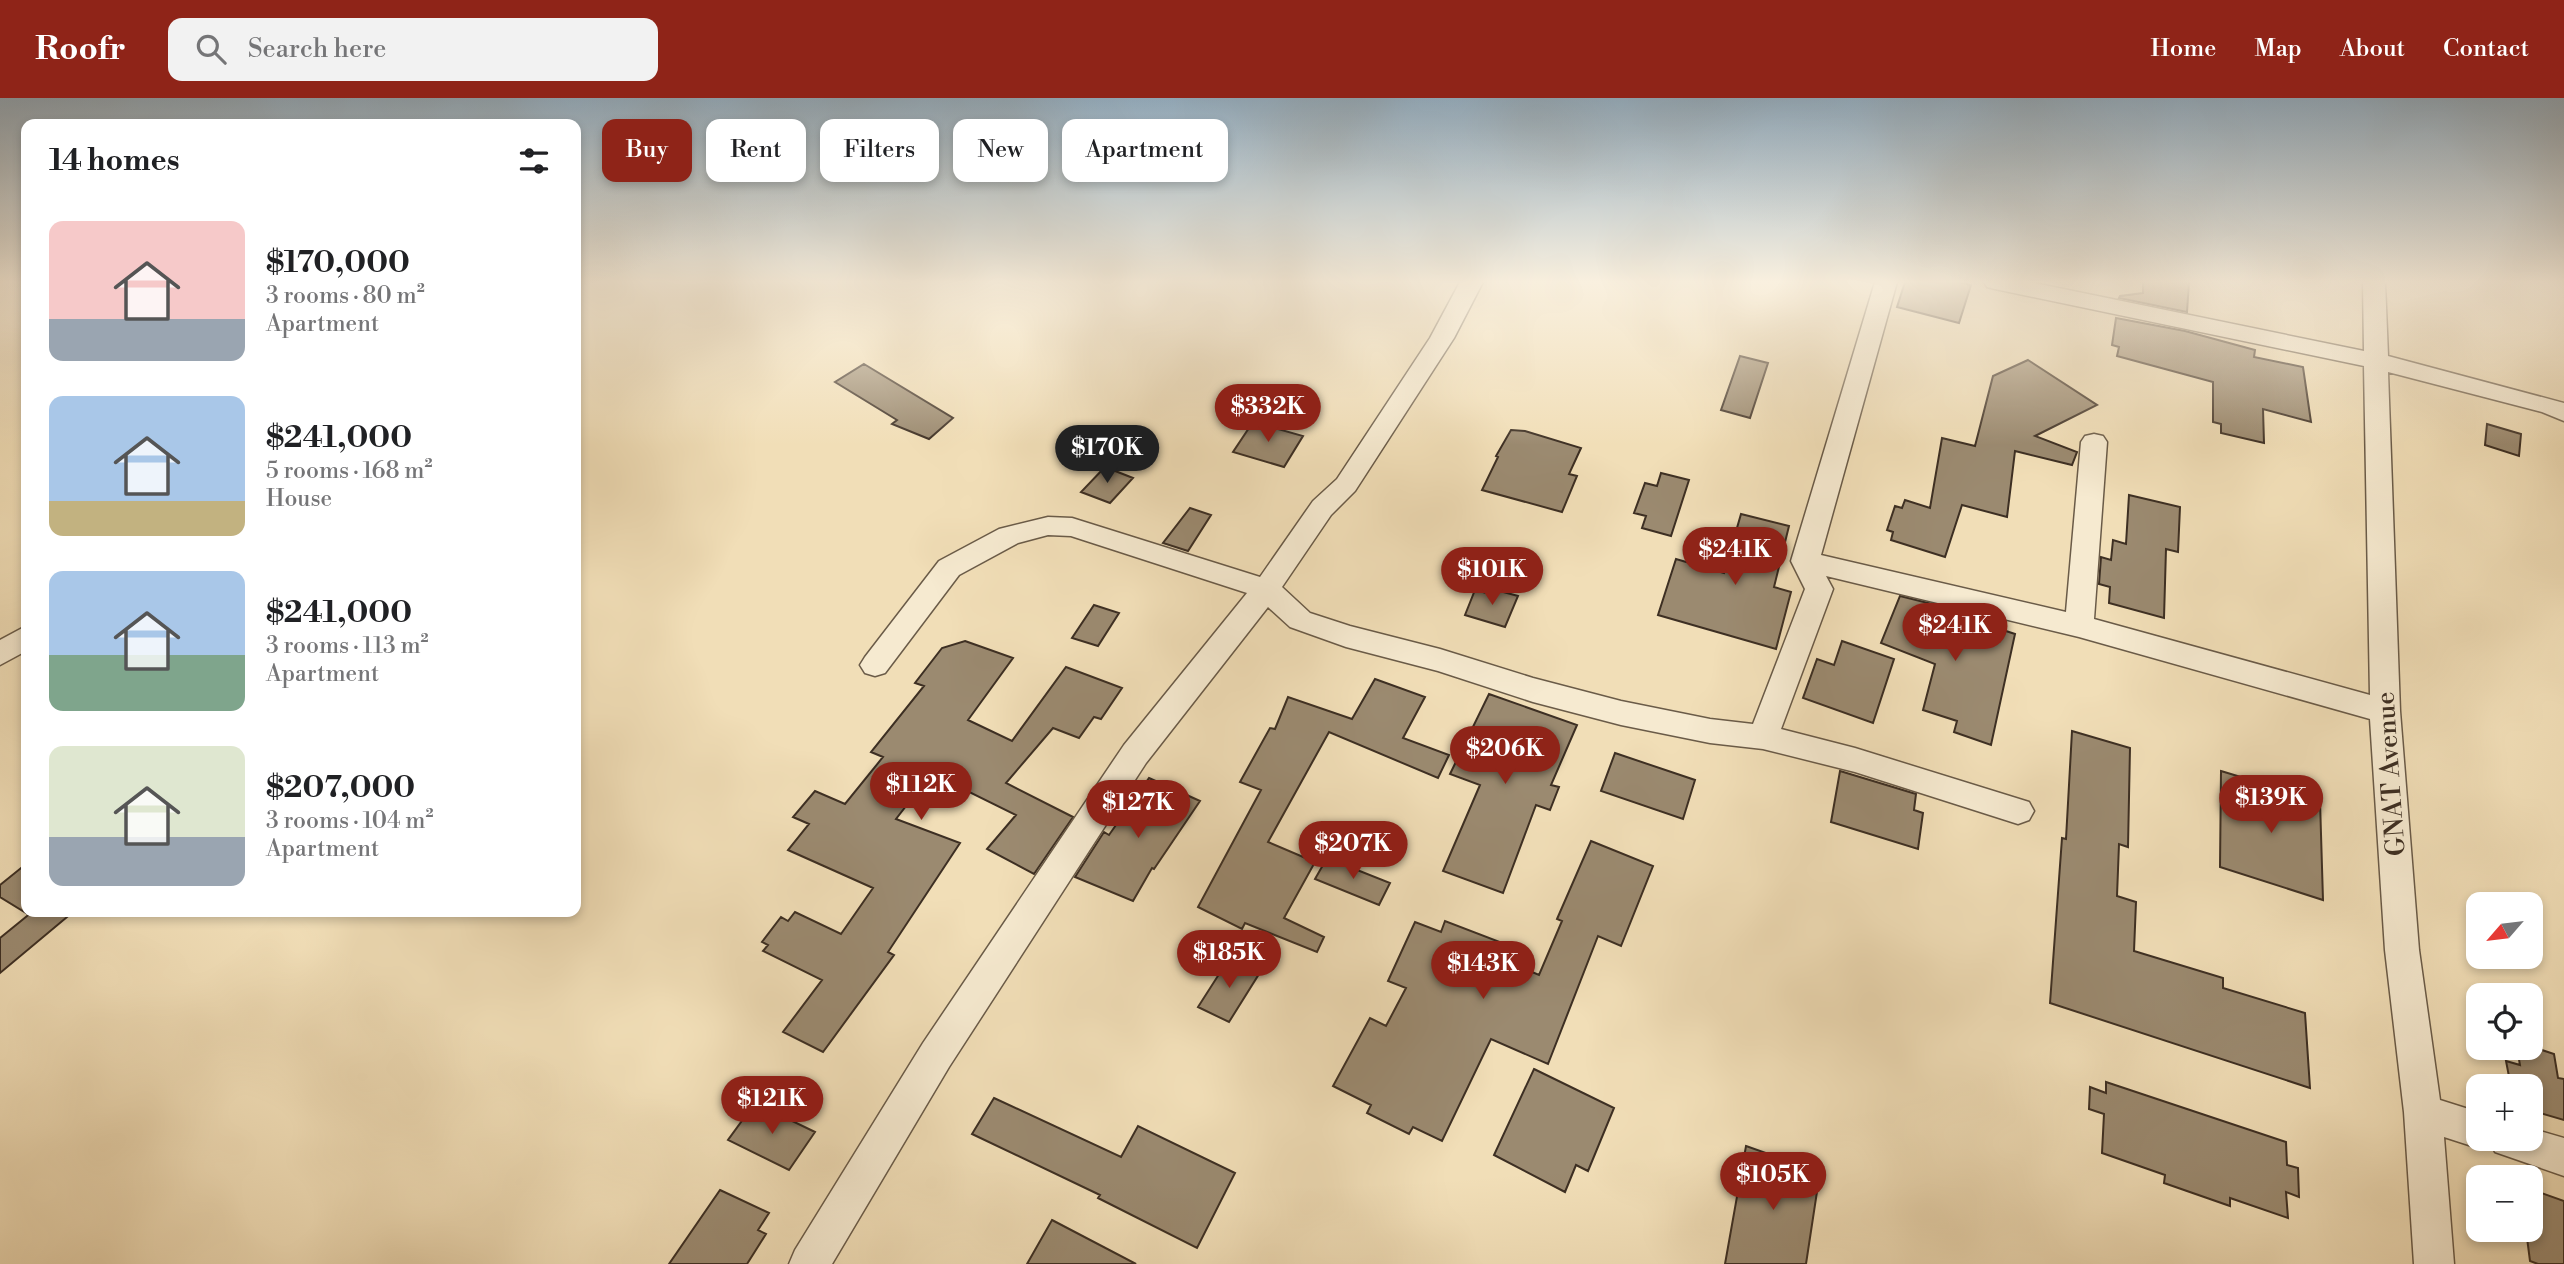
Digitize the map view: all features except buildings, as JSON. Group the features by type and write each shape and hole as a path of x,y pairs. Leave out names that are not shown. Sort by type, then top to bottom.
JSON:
{"street":[{"path":"809,1264 936,1055 1135,754 1266,589 1322,508 1346,485 1443,336"},
{"path":"1763,737 1819,589 1805,561 1870,336"},
{"path":"2258,336 2377,361 2551,405 2564,413"},
{"name":"GNAT Avenue","path":"2376,336 2385,712 2402,950 2423,1112 2434,1264"},
{"path":"2079,626 2094,442"},
{"path":"875,665 949,568 1009,536 1048,526 1072,527 1266,589 1300,620 1346,636 1440,660 1533,690 1621,713 1710,731 1763,737 1855,760 2018,811"},
{"path":"1805,561 2079,626 2385,712"},
{"path":"0,654 21,640"},
{"path":"2423,1112 2466,1126"},
{"path":"2543,1150 2564,1157"}]}
